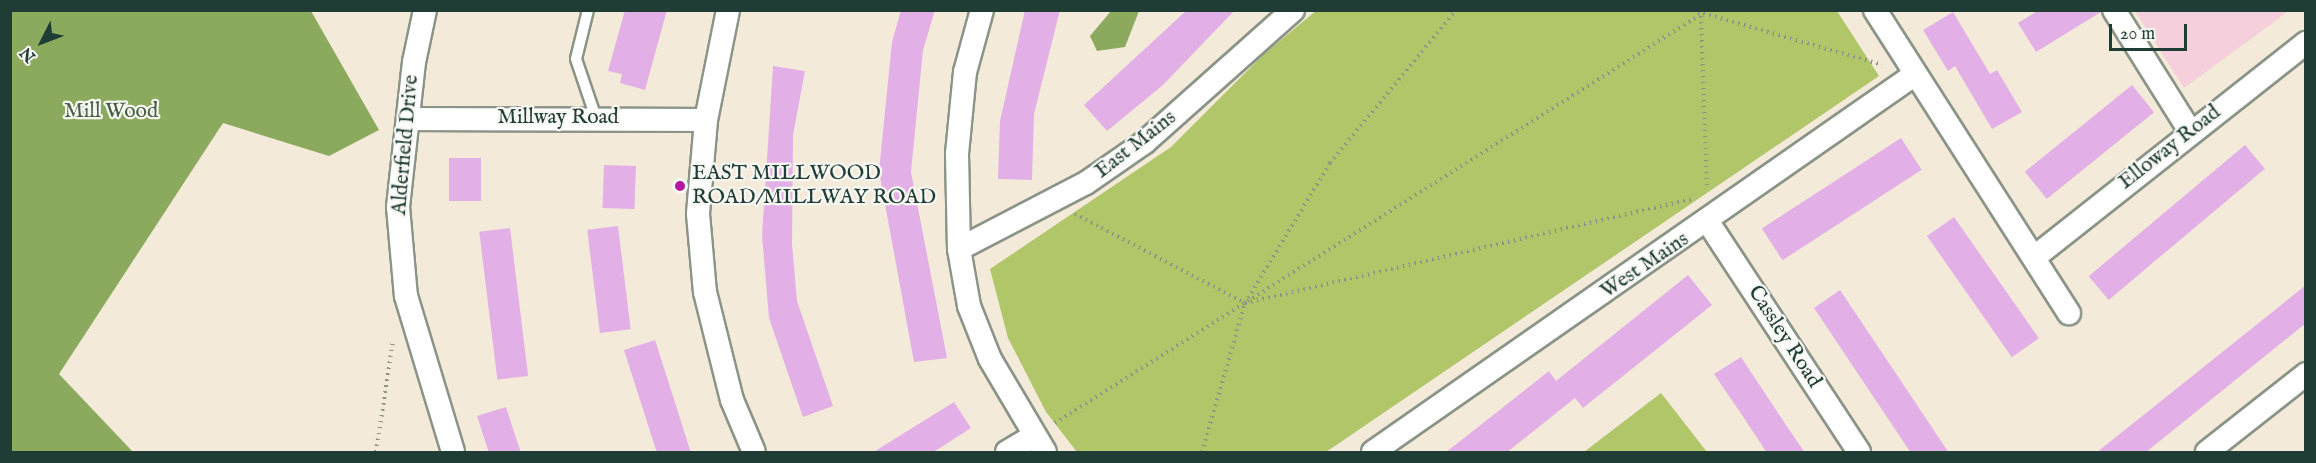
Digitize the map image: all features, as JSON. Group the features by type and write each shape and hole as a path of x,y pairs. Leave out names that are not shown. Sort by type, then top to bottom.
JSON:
{"street":[{"name":"Alderfield Drive","path":"425,10 414,62 410,118 398,207 406,296 453,453"},
{"path":"728,10 706,120 698,214 705,292 732,400 754,453"},
{"path":"982,10 964,83 957,154 959,249 969,306 1039,445 1007,453"},
{"name":"East Mains","path":"959,249 1050,202 1145,142 1293,10"},
{"path":"1875,10 1914,75 2036,256 2069,313"},
{"path":"2114,10 2190,131"},
{"name":"Elloway Road","path":"2036,256 2190,131 2306,43"},
{"name":"West Mains","path":"1373,453 1708,222 1914,75"},
{"name":"Millway Road","path":"410,118 706,120"},
{"name":"Cassley Road","path":"1708,222 1859,453"},
{"path":"2207,453 2306,374"}],"lane":[{"path":"588,10 576,59 596,118"}],"path":[{"path":"1202,453 1245,303 1330,163 1456,10"},
{"path":"1692,10 1914,75"},
{"path":"1050,202 1245,303 1707,195 1701,13"},
{"path":"1039,445 1245,303 1701,13"},
{"path":"376,453 394,336"}],"shaded area":[{"path":"2135,11 2289,11 2184,88"}],"green space":[{"path":"1317,10 1837,11 1879,76 1326,452 1077,452 1046,412 1008,338 990,269 1171,147 1264,54"},
{"name":"Mill Wood","path":"10,11 311,11 379,130 329,156 223,123 59,374 133,452 11,452"},
{"path":"1111,11 1139,11 1125,47 1097,51 1090,36"},
{"path":"1661,393 1707,452 1584,452"}],"building":[{"path":"625,10 667,10 645,90 620,83 622,74 608,71"},
{"path":"901,10 935,10 923,50 911,172 947,358 914,362 879,171 892,42"},
{"path":"1025,10 1060,10 1034,114 1032,180 998,179 1000,121"},
{"path":"1187,10 1235,10 1163,85 1107,131 1084,105"},
{"path":"2039,10 2101,10 2101,12 2036,52 2018,23"},
{"path":"1953,12 1990,74 1997,70 2022,112 1992,129 1955,66 1948,71 1923,30"},
{"path":"773,66 805,71 793,135 792,244 797,301 833,406 803,417 769,318 762,236"},
{"path":"2132,85 2154,112 2047,199 2025,172"},
{"path":"1901,138 1922,170 1782,260 1762,228"},
{"path":"2245,145 2265,169 2109,300 2089,276"},
{"path":"449,158 481,158 481,201 449,201"},
{"path":"604,165 636,166 634,209 602,208"},
{"path":"1954,217 2039,338 2012,357 1927,236"},
{"path":"618,226 631,329 600,333 587,230"},
{"path":"510,228 528,376 497,380 479,232"},
{"path":"1688,275 1712,305 1583,408 1575,398 1506,453 1445,453 1549,371 1556,381"},
{"path":"2306,285 2306,323 2145,453 2096,453"},
{"path":"1840,290 1949,453 1911,453 1814,308"},
{"path":"655,340 691,453 657,453 624,350"},
{"path":"1741,357 1805,453 1767,453 1714,374"},
{"path":"954,402 971,428 932,453 872,453"},
{"path":"506,407 521,453 489,453 477,416"}],"place":[{"name":"EAST MILLWOOD ROAD/MILLWAY ROAD","path":"680,186"}]}
